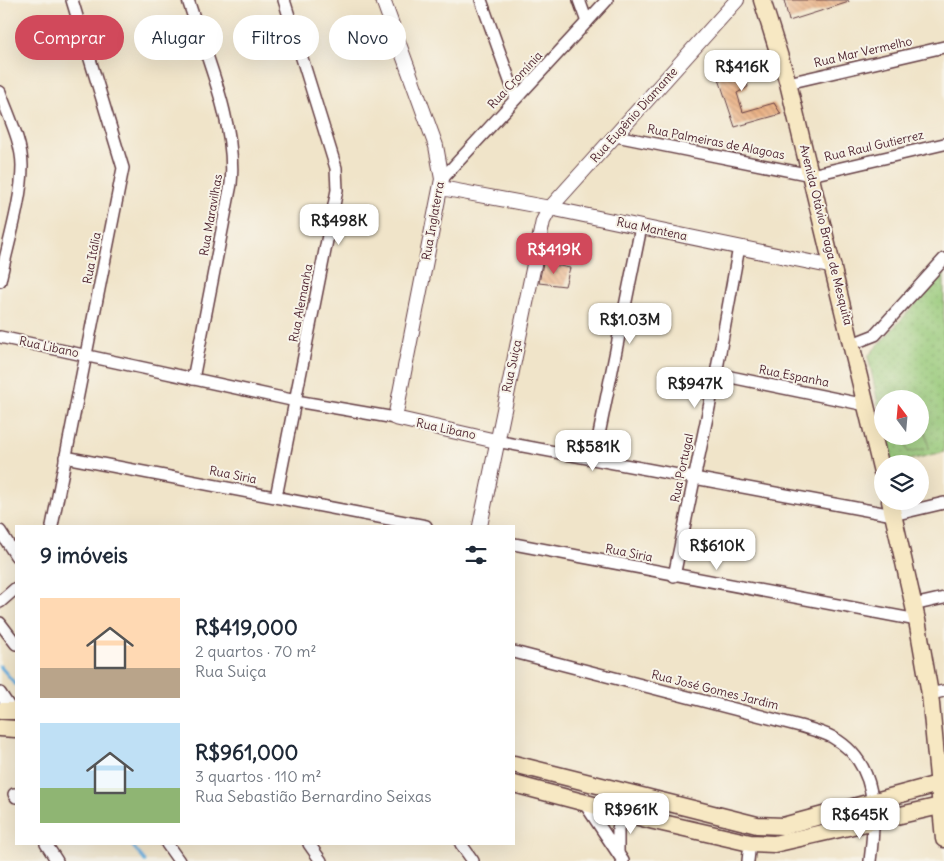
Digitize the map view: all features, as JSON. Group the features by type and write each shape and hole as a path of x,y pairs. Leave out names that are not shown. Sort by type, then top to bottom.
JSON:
{"main road":[{"name":"Avenida Otávio Braga de Mesquita","path":"762,0 788,83 878,455"},
{"path":"891,510 915,613 937,693 944,839"},
{"path":"0,728 15,728"},
{"path":"515,764 757,825 783,826 941,783"},
{"path":"515,784 622,814 750,842 774,844 942,806"}],"street":[{"name":"Rua Itália","path":"52,525 124,168 72,0"},
{"name":"Rua Maravilhas","path":"188,0 227,122 233,163 231,184 193,379"},
{"name":"Rua Alemanha","path":"276,497 337,190 336,168 284,0"},
{"name":"Rua Inglaterra","path":"383,0 436,146 441,183 395,418"},
{"path":"481,0 516,98"},
{"path":"579,0 587,22"},
{"name":"Rua Cromínia","path":"441,183 516,98 607,0"},
{"name":"Rua Eugênio Diamante","path":"550,208 737,0"},
{"name":"Rua Mar Vermelho","path":"788,83 944,47"},
{"path":"0,92 14,133 22,165 17,204 0,281"},
{"name":"Rua Palmeiras de Alagoas","path":"616,136 811,175"},
{"name":"Rua Raul Gutierrez","path":"811,175 944,144"},
{"name":"Rua Mantena","path":"441,183 550,208 834,267"},
{"name":"Rua Suiça","path":"480,525 540,230 550,208"},
{"path":"594,458 641,227"},
{"name":"Rua Portugal","path":"674,576 716,374 738,247"},
{"path":"852,344 875,335 944,259"},
{"name":"Rua Libano","path":"0,337 296,401 395,418 496,441 594,458 694,479 874,505"},
{"name":"Rua Espanha","path":"716,374 866,404"},
{"name":"Rua Siria","path":"65,457 421,525"},
{"path":"929,504 944,503"},
{"path":"0,531 15,554"},
{"name":"Rua Siria","path":"515,544 674,576 915,613"},
{"path":"0,602 15,589"},
{"path":"915,613 944,598"},
{"path":"0,623 15,643"},
{"name":"Rua José Gomes Jardim","path":"515,652 800,726 832,737 850,751 861,763 869,782 874,802 875,822 870,861"},
{"path":"0,692 9,711"},
{"path":"584,804 621,858"},
{"path":"621,858 618,829 622,814"},
{"path":"748,861 750,842"},
{"path":"47,845 57,861"},
{"path":"167,845 179,861"},
{"path":"310,845 321,861"},
{"path":"462,845 473,861"}],"green space":[{"path":"944,273 944,452 929,455 890,455 888,445 929,445 929,390 875,390 868,356"},
{"path":"906,445 928,445 929,448 908,452"}],"building":[{"path":"784,0 848,0 849,2 789,21"},
{"path":"757,54 759,64 744,69 748,87 737,93 743,112 774,103 781,114 735,127 715,67"},
{"path":"543,263 570,268 565,286 539,283"}],"waterway":[{"path":"0,666 15,684"},
{"path":"132,845 145,861"}]}
